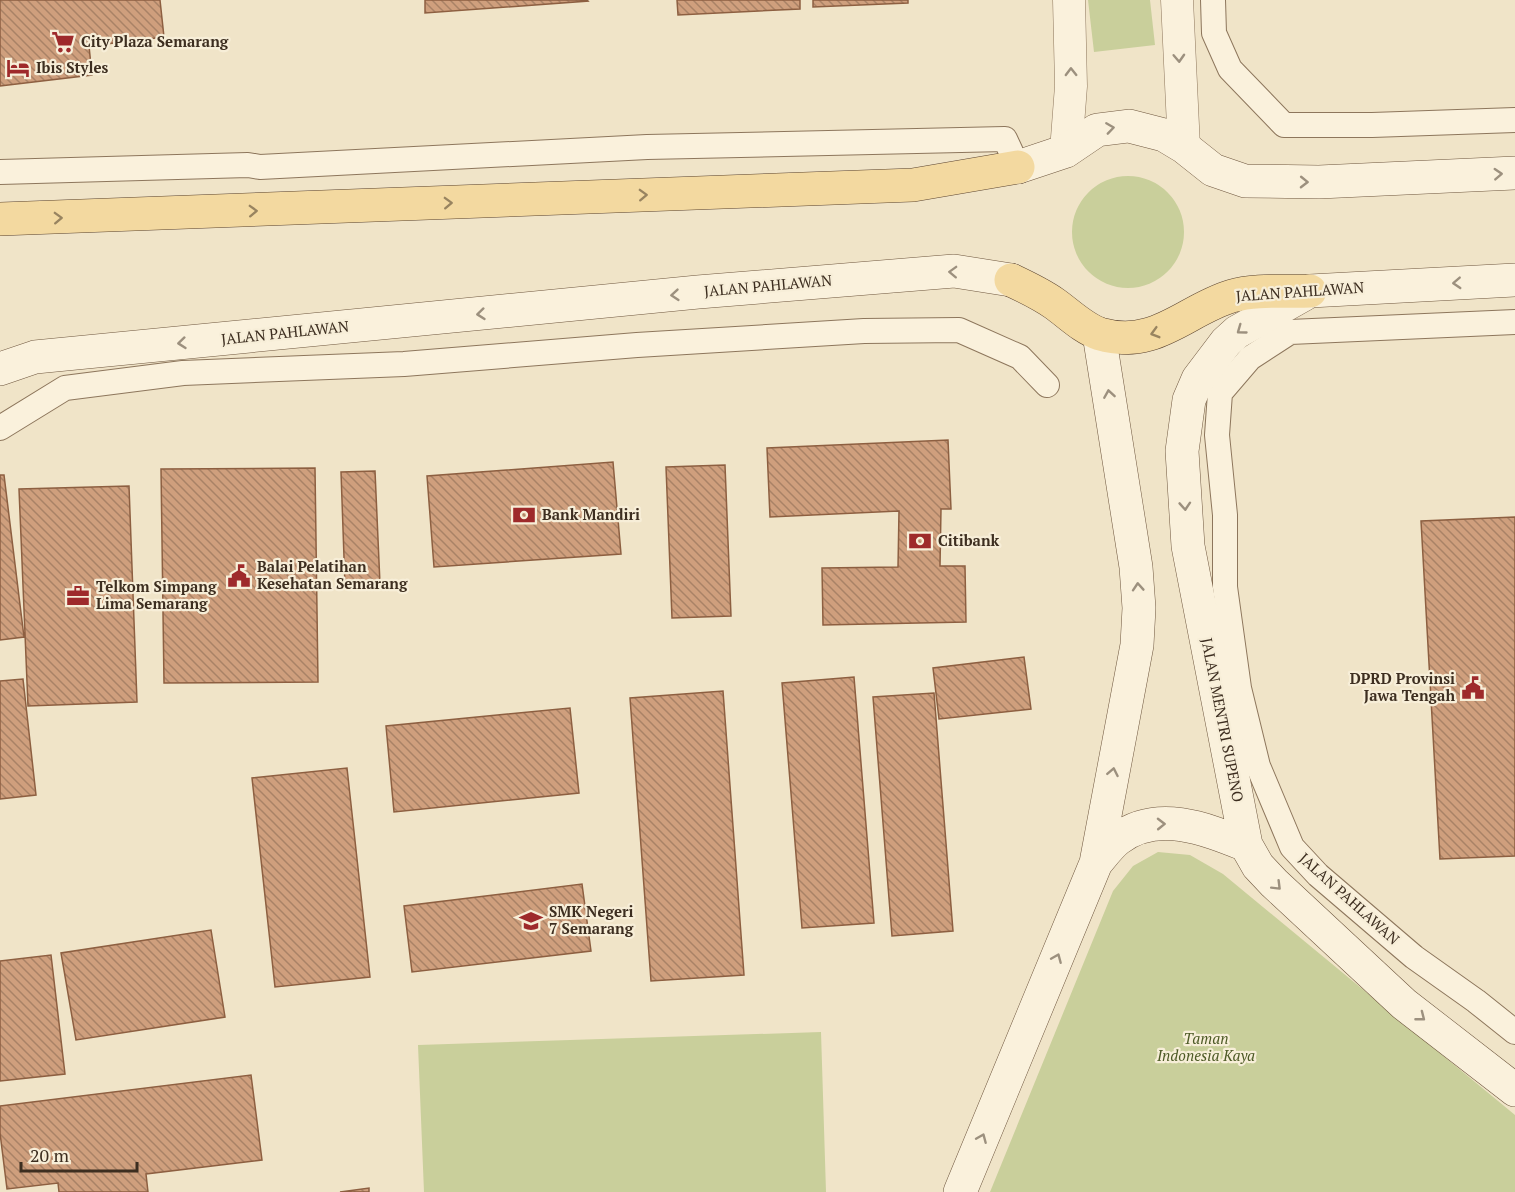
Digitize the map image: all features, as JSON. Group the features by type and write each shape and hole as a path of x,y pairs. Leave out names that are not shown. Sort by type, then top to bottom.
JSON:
{"main road":[{"path":"3,221 913,185 1018,167 1066,151 1097,130 1110,126 1144,129 1164,135 1184,147 1213,170 1245,181 1319,182 1515,173"},
{"name":"JALAN PAHLAWAN","path":"0,369 35,357 698,292 954,271 1011,280 1054,303 1098,334 1140,337 1161,332 1197,310 1236,295 1515,280"},
{"name":"JALAN MENTRI SUPENO","path":"1310,291 1256,319 1226,342 1198,379 1189,400 1182,451 1188,546 1246,845 1258,866 1274,883 1404,1004 1515,1090"},
{"path":"960,1192 1096,863 1137,645 1139,608 1136,567 1098,334"},
{"path":"0,344 35,357"},
{"path":"1096,863 1118,839 1143,825 1162,822 1213,832 1246,845"}],"street":[{"path":"1066,151 1071,86 1069,0"},
{"path":"1177,0 1184,147"},
{"path":"1213,0 1214,33 1230,69 1284,125 1372,125 1515,120"},
{"path":"0,172 248,165 260,167 647,147 1005,139 1018,167"},
{"name":"JALAN PAHLAWAN","path":"1515,322 1290,332 1250,358 1220,393 1217,435 1225,515 1225,587 1239,688 1258,766 1292,847 1318,875 1414,957 1515,1032"},
{"name":"JALAN PAHLAWAN","path":"0,428 65,388 183,373 404,364 637,345 864,331 959,330 1020,357 1047,385"}],"green space":[{"path":"1088,0 1150,0 1155,45 1094,52"},
{"path":"1128,176 1149,180 1168,192 1180,211 1184,232 1180,253 1168,272 1149,284 1128,288 1107,284 1088,272 1076,253 1072,232 1076,211 1088,192 1107,180"},
{"name":"Taman Indonesia Kaya","path":"1158,852 1190,855 1223,874 1515,1115 1515,1192 990,1192 1113,891 1133,866"},
{"path":"821,1032 826,1192 424,1192 418,1045"}],"building":[{"name":"City Plaza Semarang","path":"0,0 160,0 164,37 89,46 92,75 0,86"},
{"path":"425,0 587,0 588,1 425,13"},
{"path":"677,0 800,0 800,9 678,15"},
{"path":"813,0 908,0 908,3 813,7"},
{"name":"Citibank","path":"948,440 951,509 941,509 940,566 965,566 966,622 823,625 822,568 898,567 899,511 770,517 767,448"},
{"name":"Bank Mandiri","path":"613,462 621,554 434,567 427,476"},
{"path":"725,465 731,616 672,618 666,467"},
{"name":"Balai Pelatihan Kesehatan Semarang","path":"315,468 318,682 164,683 161,469"},
{"path":"375,471 380,584 345,586 341,472"},
{"path":"0,475 4,475 24,637 0,640"},
{"name":"Telkom Simpang Lima Semarang","path":"129,486 137,702 28,706 19,489"},
{"name":"DPRD Provinsi Jawa Tengah","path":"1515,517 1515,856 1440,859 1421,521"},
{"path":"1024,657 1031,709 939,719 933,668"},
{"path":"854,677 874,923 802,928 782,683"},
{"path":"23,679 36,795 0,799 0,681"},
{"path":"723,691 744,975 651,981 630,698"},
{"path":"934,693 953,931 892,936 873,697"},
{"path":"570,708 579,793 394,812 386,726"},
{"path":"347,768 370,977 275,987 252,778"},
{"path":"582,884 591,951 412,972 404,906"},
{"path":"211,930 225,1017 76,1040 61,953"},
{"path":"51,955 65,1074 0,1081 0,961"},
{"path":"251,1075 262,1160 146,1174 148,1192 59,1192 58,1183 7,1189 0,1133 0,1106"},
{"path":"369,1188 369,1192 340,1192"}],"place":[{"name":"City Plaza Semarang","path":"63,42"},
{"name":"Ibis Styles","path":"18,68"},
{"name":"Bank Mandiri","path":"524,515"},
{"name":"Citibank","path":"920,541"},
{"name":"Balai Pelatihan Kesehatan Semarang","path":"239,576"},
{"name":"Telkom Simpang Lima Semarang","path":"78,596"},
{"name":"DPRD Provinsi Jawa Tengah","path":"1473,688"},
{"name":"SMK Negeri 7 Semarang","path":"531,921"}]}
